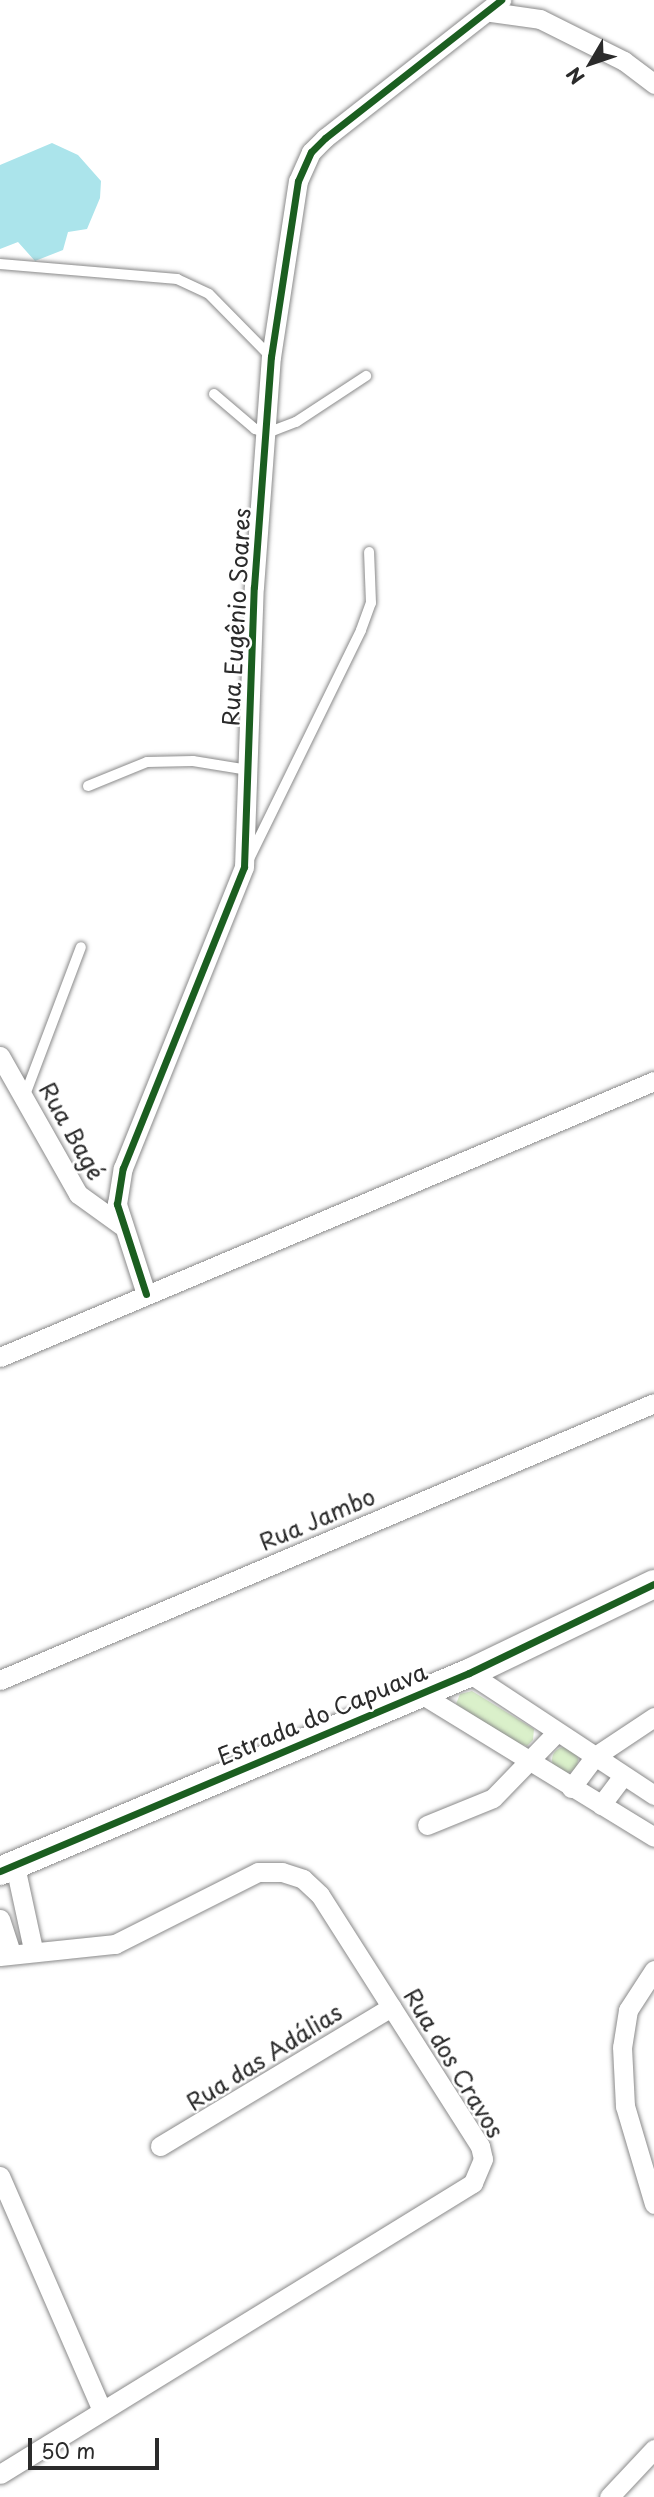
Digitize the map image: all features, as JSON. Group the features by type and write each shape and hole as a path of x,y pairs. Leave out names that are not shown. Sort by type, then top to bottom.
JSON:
{"main road":[{"name":"Estrada do Capuava","path":"7,1868 469,1673 654,1584"}],"street":[{"path":"496,6 540,19 624,61 654,84"},
{"name":"Rua Eugênio Soares","path":"121,1225 123,1168 244,867 254,587 271,357 291,213 311,152 496,6"},
{"name":"Rua Bagé","path":"0,1056 78,1194 121,1225"},
{"path":"0,1357 654,1081"},
{"path":"121,1225 146,1294"},
{"name":"Rua Jambo","path":"0,1680 654,1403"},
{"path":"469,1673 556,1733 654,1795"},
{"path":"421,1694 654,1838"},
{"path":"571,1788 594,1757 654,1717"},
{"path":"426,1825 493,1798 531,1763 556,1733"},
{"path":"601,1805 623,1776"},
{"path":"7,1868 33,1949"},
{"name":"Rua dos Cravos","path":"0,2474 472,2183 481,2171 480,2146 320,1895 282,1871 240,1879 115,1944 33,1949 5,1955"},
{"path":"0,1919 5,1955"},
{"path":"654,1970 628,2010 622,2047 625,2106 637,2162 654,2204"},
{"name":"Rua das Adálias","path":"160,2146 391,2007"},
{"path":"0,2176 4,2204 102,2411"},
{"path":"609,2497 654,2449"}],"lane":[{"path":"0,264 177,279 209,295 271,357"},
{"path":"214,394 255,429 267,432 296,422 366,376"},
{"path":"244,867 361,630 371,603 369,551"},
{"path":"88,786 147,762 193,761 249,771"},
{"path":"24,1095 81,947"}],"green space":[{"path":"472,1691 534,1729 533,1740 527,1746 514,1742 456,1704 460,1694"},
{"path":"565,1747 574,1751 578,1760 574,1769 565,1773 556,1769 552,1760 556,1751"}],"water":[{"path":"52,143 78,155 101,181 100,198 87,229 68,232 63,250 35,261 18,242 0,249 0,165"}],"cycle path":[{"path":"146,1294 117,1204 123,1168 244,867 254,587 271,357 298,181 311,152 325,138 501,0"},
{"path":"0,1871 469,1673 654,1584"}]}
